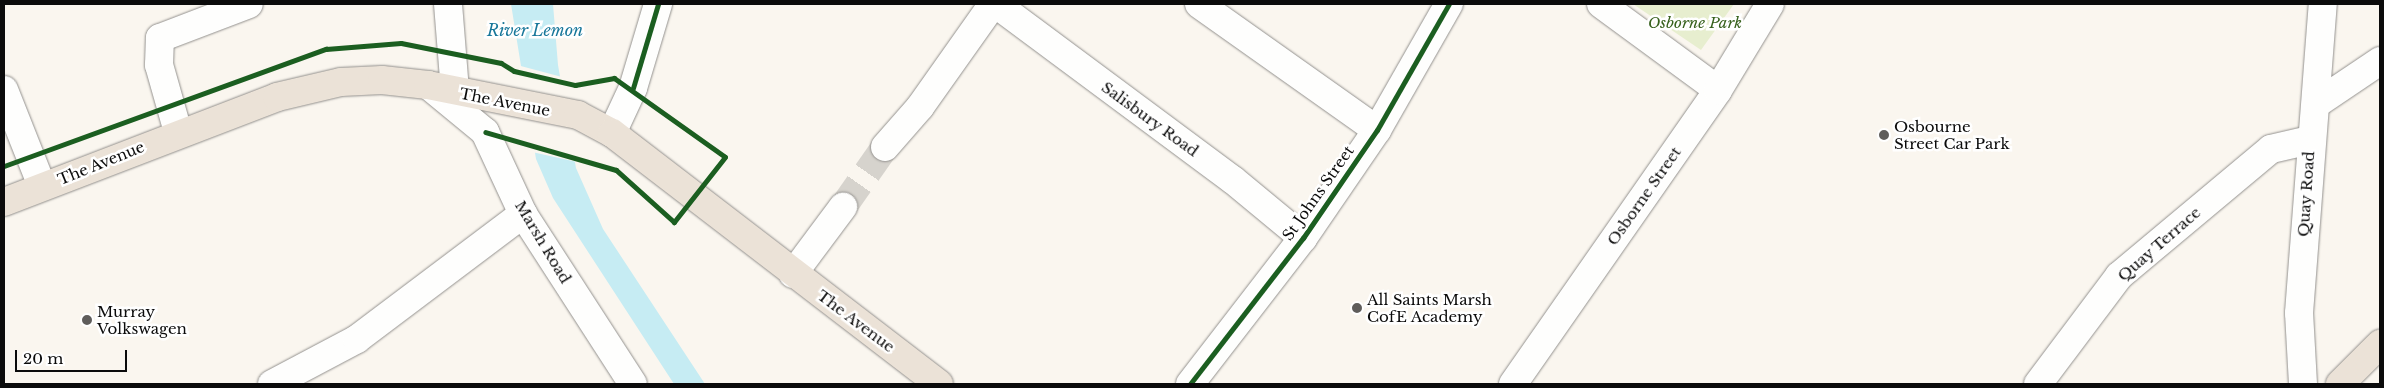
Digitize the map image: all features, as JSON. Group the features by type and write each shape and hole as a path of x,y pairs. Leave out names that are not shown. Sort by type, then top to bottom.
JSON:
{"main road":[{"name":"The Avenue","path":"4,202 178,132 277,98 341,82 382,80 428,85 521,106 578,116 612,133 793,274 939,384"},
{"path":"2340,384 2380,344"}],"street":[{"path":"178,132 159,66 160,38 249,4"},
{"path":"448,4 455,91"},
{"path":"612,133 632,88 658,4"},
{"path":"885,147 920,107 994,4"},
{"name":"Salisbury Road","path":"994,4 1233,180 1303,238"},
{"path":"1199,4 1377,130"},
{"path":"1601,4 1718,90"},
{"name":"Osborne Street","path":"1512,384 1718,90 1770,4"},
{"name":"Quay Road","path":"2303,384 2299,313 2310,140 2316,104 2323,4"},
{"name":"St Johns Street","path":"1190,384 1303,238 1377,130 1435,9"},
{"path":"2316,104 2380,61"},
{"name":"Marsh Road","path":"428,85 485,132 523,214 633,384"},
{"path":"6,102 42,186"},
{"name":"Quay Terrace","path":"2038,384 2118,276 2271,149 2310,140"},
{"path":"793,274 843,207"},
{"path":"272,384 357,340 523,214"}],"green space":[{"name":"Osborne Park","path":"1633,4 1734,4 1701,50"}],"water":[{"name":"River Lemon","path":"511,4 553,4 558,65 576,168 603,229 705,384 674,384 553,198 536,159"}],"pier":[{"path":"517,65 562,77 577,162 532,152"}],"tunnel":[{"path":"843,207 885,147"}],"cycle path":[{"path":"633,88 658,4"},
{"path":"1190,384 1303,238 1377,130 1449,4"},
{"path":"4,166 326,49 401,43 501,63 514,71 575,85 614,78 725,157 674,222 616,170 485,132"}],"place":[{"name":"Osbourne Street Car Park","path":"1884,135"},
{"name":"All Saints Marsh CofE Academy","path":"1357,308"},
{"name":"Murray Volkswagen","path":"87,320"}]}
